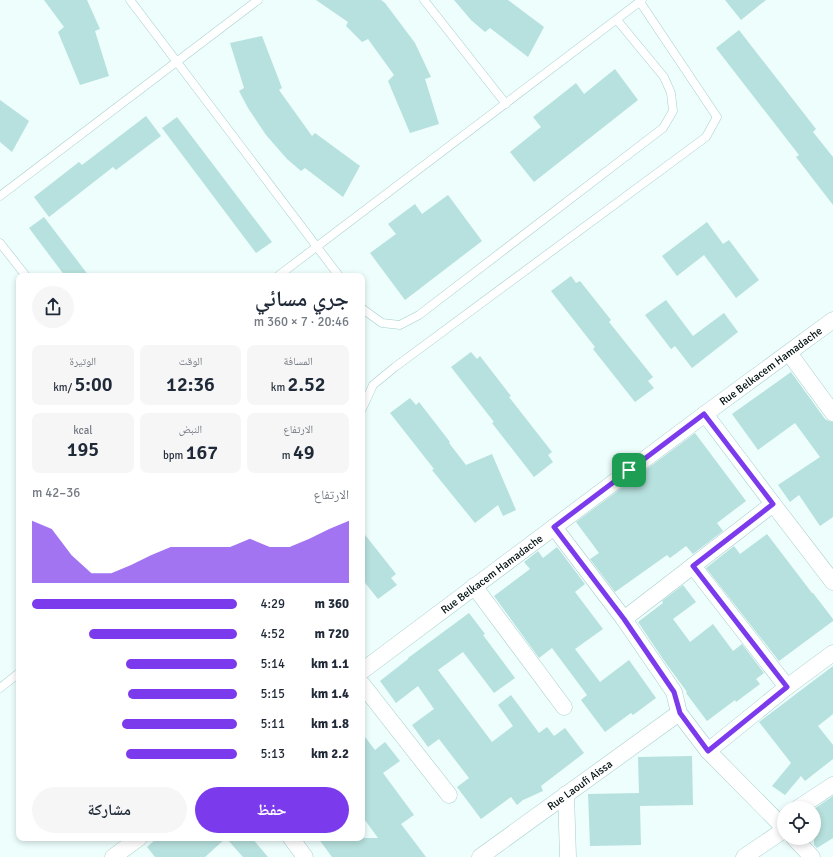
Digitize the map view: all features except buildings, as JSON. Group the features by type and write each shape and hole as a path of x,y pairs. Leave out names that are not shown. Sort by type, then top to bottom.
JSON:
{"street":[{"name":"Rue Belkacem Hamadache","path":"365,669 704,414 833,320"},
{"path":"789,352 833,412"},
{"path":"704,414 773,504 831,575"},
{"path":"624,619 773,504"},
{"path":"554,527 624,619 674,692 680,713 708,751 777,819"},
{"path":"693,566 787,687"},
{"path":"474,586 564,707"},
{"path":"708,751 787,687 833,653"},
{"path":"365,688 449,795"},
{"name":"Rue Laoufi Aissa","path":"480,857 680,713"},
{"path":"809,801 833,785"},
{"path":"566,794 568,857"},
{"path":"744,857 777,828"},
{"path":"120,855 136,841"},
{"path":"293,841 305,857"},
{"path":"801,845 812,857"}],"lane":[{"path":"130,0 337,273"},
{"path":"0,196 258,0"},
{"path":"424,0 506,104"},
{"path":"282,273 641,1 717,117 706,137 373,385 365,402"},
{"path":"365,311 382,323 400,325 419,315 663,128 673,111 671,93 664,77 617,20"},
{"path":"0,242 24,273"},
{"path":"0,688 16,675"}],"route":[{"path":"704,414 773,504 693,566 787,687 708,751 680,713 674,692 624,619 554,527 629,470 704,414"}]}
